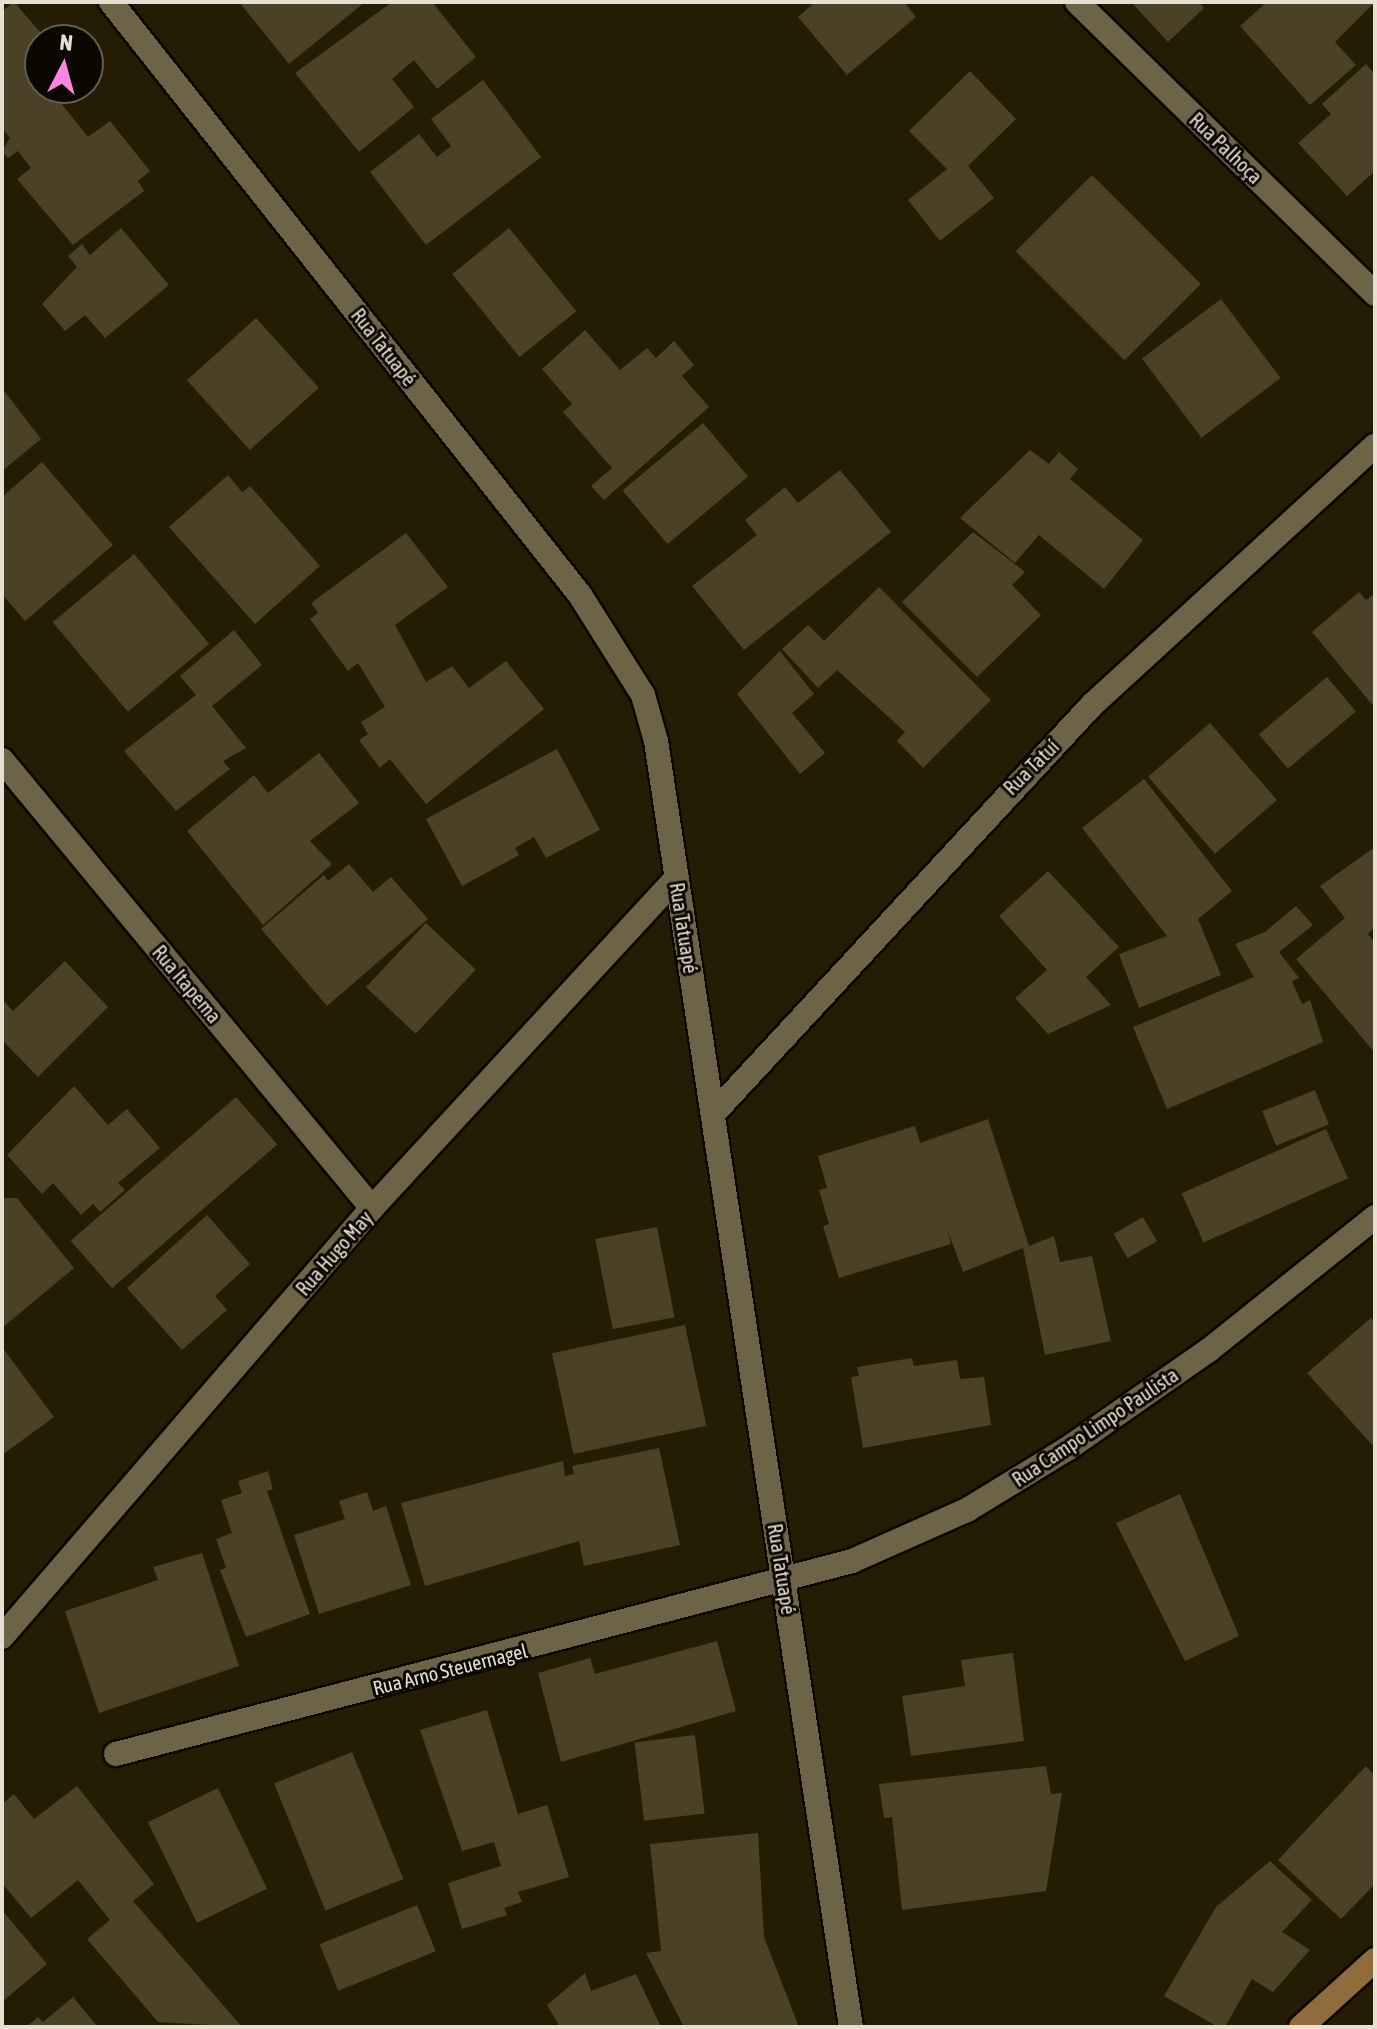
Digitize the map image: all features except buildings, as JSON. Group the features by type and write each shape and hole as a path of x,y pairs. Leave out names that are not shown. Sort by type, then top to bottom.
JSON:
{"street":[{"name":"Rua Tatuapé","path":"111,2 615,641 656,741 851,2027"},
{"name":"Rua Palhoça","path":"1077,2 1375,294"},
{"name":"Rua Tatuí","path":"713,1114 1082,716 1375,446"},
{"name":"Rua Itapema","path":"2,760 372,1208"},
{"name":"Rua Hugo May","path":"2,1637 372,1208 677,878"},
{"name":"Rua Campo Limpo Paulista","path":"784,1584 967,1510 1067,1449 1209,1350 1375,1217"},
{"name":"Rua Arno Steuernagel","path":"116,1754 784,1584"},
{"path":"1301,2027 1375,1960"}]}
